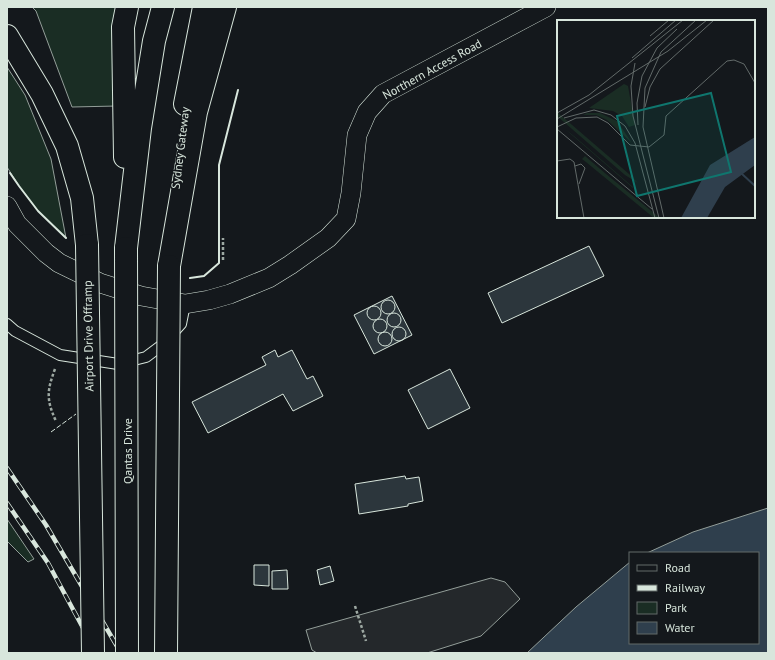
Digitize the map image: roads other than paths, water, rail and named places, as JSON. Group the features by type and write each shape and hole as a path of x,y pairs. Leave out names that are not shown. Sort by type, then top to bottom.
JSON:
{"highway":[{"path":"126,248 123,27 127,7"},
{"path":"126,248 140,128 154,41 163,7"},
{"name":"Sydney Gateway","path":"169,266 179,132 204,7"},
{"path":"166,653 169,266 196,112 225,7"},
{"name":"Airport Drive Offramp","path":"7,36 42,94 67,146 82,198 87,245 93,653"},
{"name":"Qantas Drive","path":"126,248 128,653"}],"street":[{"name":"Northern Access Road","path":"7,206 17,224 46,253 59,263 100,283 141,296 185,304 209,300 230,294 269,278 290,265 328,238 346,219 351,193 357,135 368,112 383,94 546,7"}],"lane":[{"path":"7,324 15,331 60,355 118,364 146,358 162,345 180,324 185,304"}],"water":[{"path":"768,508 768,653 527,653 576,607 629,563 629,644 759,644 759,552 649,552 693,532"}],"railway":[{"path":"7,468 46,525 121,653"},
{"path":"7,503 48,563 98,653"}]}
